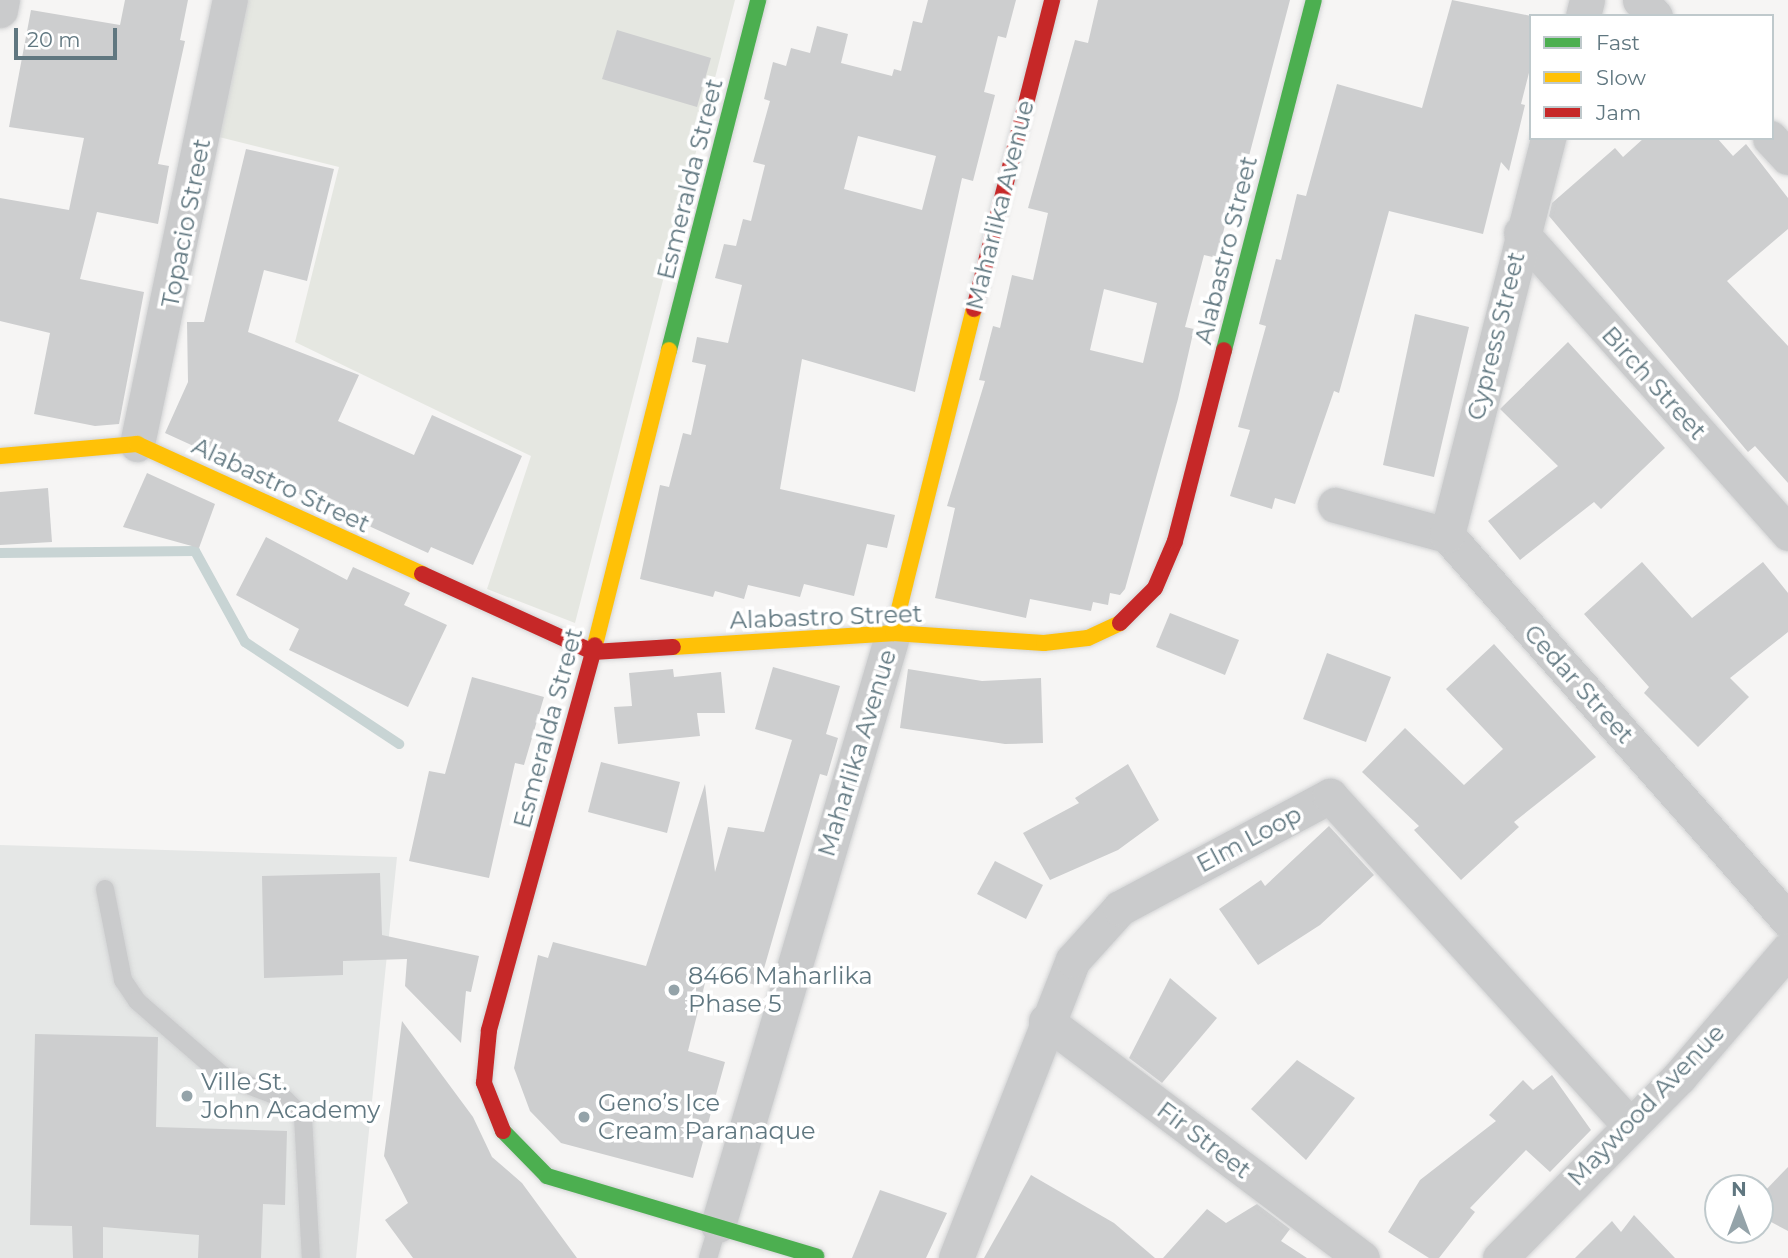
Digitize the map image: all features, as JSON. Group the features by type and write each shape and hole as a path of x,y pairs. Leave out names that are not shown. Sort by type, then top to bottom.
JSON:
{"street":[{"path":"0,10 2,0"},
{"name":"Topacio Street","path":"137,444 230,0"},
{"name":"Esmeralda Street","path":"758,0 593,652 489,1030 484,1083 507,1141 547,1176 816,1256"},
{"name":"Maharlika Avenue","path":"718,1225 893,633 1052,0"},
{"name":"Alabastro Street","path":"0,456 137,444 593,652 893,633 1044,643 1088,638 1127,620 1155,588 1175,541 1314,0"},
{"path":"1640,0 1653,14"},
{"name":"Cypress Street","path":"1447,535 1521,233 1547,140"},
{"path":"1772,140 1788,157"},
{"name":"Birch Street","path":"1521,233 1788,533"},
{"path":"1335,505 1447,535"},
{"name":"Cedar Street","path":"1447,535 1788,920"},
{"name":"Elm Loop","path":"956,1258 1046,1021 1073,960 1120,908 1330,796 1629,1125"},
{"name":"Maywood Avenue","path":"1500,1258 1679,1077 1788,950"},
{"name":"Fir Street","path":"1046,1021 1362,1258"}],"lane":[{"path":"105,889 123,980 137,1001 222,1074 285,1099 303,1117 311,1258"},
{"name":"Maharlika Avenue","path":"708,1258 718,1225"}],"shaded area":[{"path":"246,0 735,0 575,623 487,589 531,456 295,342 339,167 219,137"},
{"name":"Ville St. John Academy","path":"0,845 397,857 356,1258 0,1258"}],"building":[{"path":"125,0 188,0 180,40 185,41 158,164 169,166 158,224 97,212 80,279 144,292 119,424 95,426 34,414 50,333 0,321 0,198 69,210 84,138 9,127 31,10 120,25"},
{"path":"928,0 1016,0 1006,38 998,36 984,92 995,95 973,181 962,178 915,392 802,359 780,489 895,515 887,548 867,544 854,596 804,584 800,597 748,585 744,599 715,591 713,597 640,579 660,485 669,487 683,433 691,435 706,365 692,362 697,337 728,343 742,285 715,278 724,244 736,246 743,219 751,221 765,165 753,162 770,101 764,99 773,62 786,66 791,48 810,53 817,26 848,34 841,63 892,76 894,69 901,71 913,21 922,23","holes":["858,136 936,156 922,210 844,189"]},
{"path":"1098,0 1290,0 1239,194 1233,192 1217,258 1204,255 1185,327 1194,329 1178,399 1125,589 1120,595 1110,593 1108,605 1093,602 1091,611 1030,599 1026,618 935,598 955,508 947,506 985,381 979,380 993,326 1000,328 1012,275 1033,280 1048,213 1028,208 1075,40 1088,43","holes":["1104,289 1157,303 1143,363 1090,350"]},
{"path":"1452,0 1529,16 1529,73 1521,104 1525,105 1509,171 1501,162 1483,234 1389,211 1339,393 1334,391 1295,504 1275,498 1272,509 1230,496 1250,430 1238,427 1266,326 1259,324 1276,259 1281,260 1297,194 1306,196 1337,84 1422,108"},
{"path":"617,30 711,58 697,107 602,79"},
{"path":"1642,140 1719,140 1733,156 1746,144 1788,198 1788,229 1727,281 1788,346 1788,483 1755,446 1748,452 1549,216 1552,203 1615,148 1623,157"},
{"path":"246,149 334,169 307,281 264,270 248,332 359,375 338,421 414,455 432,415 522,456 473,565 431,547 428,553 165,433 188,382 187,322 204,322"},
{"path":"1415,314 1469,327 1434,477 1383,465"},
{"path":"1568,342 1665,448 1601,509 1594,502 1520,560 1488,521 1558,466 1500,409"},
{"path":"147,473 215,504 199,548 123,527"},
{"path":"48,488 52,542 0,545 0,492"},
{"path":"266,537 347,580 353,567 410,593 404,605 447,625 408,707 289,650 299,629 236,595"},
{"path":"1642,562 1692,618 1763,562 1788,593 1788,632 1730,678 1749,697 1698,747 1644,693 1649,687 1584,614"},
{"path":"1170,613 1239,640 1225,675 1156,647"},
{"path":"1494,644 1596,757 1514,822 1519,827 1461,880 1414,830 1419,826 1362,772 1405,728 1464,785 1503,749 1446,689"},
{"path":"1327,653 1391,677 1366,742 1303,719"},
{"path":"773,667 840,686 826,734 838,738 827,776 820,774 759,986 708,971 688,1051 725,1062 693,1178 561,1143 530,1111 514,1068 538,955 548,958 553,942 646,966 705,784 715,872 728,827 764,832 792,740 755,729"},
{"path":"673,669 674,677 721,672 725,713 697,713 700,736 618,744 614,707 632,706 629,673"},
{"path":"908,669 982,681 1041,678 1043,743 1005,744 900,728"},
{"path":"472,677 544,697 524,765 515,763 489,878 409,861 429,771 445,774"},
{"path":"601,762 680,782 667,833 588,812"},
{"path":"1128,764 1159,820 1118,850 1050,880 1023,833 1079,803 1075,798"},
{"path":"1329,826 1374,875 1320,925 1258,965 1219,909 1261,880 1265,886"},
{"path":"995,861 1043,885 1026,919 977,894"},
{"path":"380,873 382,935 479,956 471,992 466,991 461,1043 405,986 407,959 343,961 343,975 264,978 262,876"},
{"path":"1170,978 1217,1018 1162,1083 1129,1058"},
{"path":"402,1021 473,1117 492,1157 522,1183 577,1258 413,1258 385,1220 408,1203 384,1156"},
{"path":"35,1034 158,1037 156,1127 287,1131 285,1205 263,1204 261,1258 198,1258 199,1235 103,1227 103,1258 73,1258 72,1226 30,1225"},
{"path":"1297,1060 1355,1098 1306,1160 1251,1109"},
{"path":"1552,1075 1591,1130 1550,1172 1526,1150 1470,1208 1475,1212 1439,1258 1429,1258 1388,1232 1420,1180 1496,1121 1489,1115 1523,1080 1533,1090"},
{"path":"1788,1167 1788,1231 1774,1224 1774,1182"},
{"path":"1031,1175 1114,1223 1155,1258 984,1258"},
{"path":"880,1190 947,1213 926,1258 852,1258"},
{"path":"1257,1204 1290,1229 1281,1241 1307,1258 1163,1258 1207,1209 1226,1223"},
{"path":"1634,1215 1675,1258 1575,1258 1612,1221 1621,1232"}],"waterway":[{"path":"0,553 195,551 245,642 399,744"}],"traffic: fast":[{"path":"669,350 758,0"},
{"path":"1224,350 1314,0"},
{"path":"503,1131 547,1176 816,1256"}],"traffic: slow":[{"path":"893,633 974,309"},
{"path":"595,645 669,350"},
{"path":"0,456 137,444 422,574"},
{"path":"673,647 893,633 1044,643 1088,638 1120,623"}],"traffic: jam":[{"path":"974,309 1052,0"},
{"path":"1120,623 1155,588 1175,541 1224,350"},
{"path":"422,574 593,652 673,647"},
{"path":"503,1131 484,1083 489,1030 595,645"}],"place":[{"name":"8466 Maharlika Phase 5","path":"674,990"},
{"name":"Ville St. John Academy","path":"187,1096"},
{"name":"Geno’s Ice Cream Paranaque","path":"584,1117"}]}
